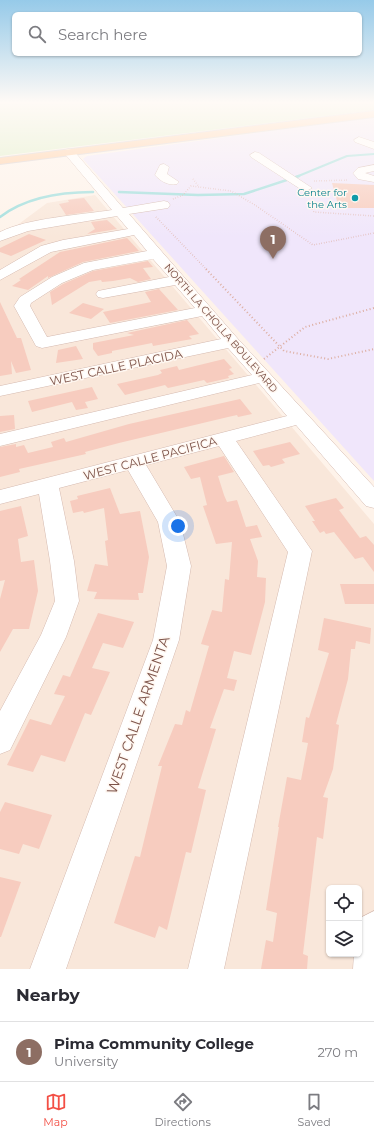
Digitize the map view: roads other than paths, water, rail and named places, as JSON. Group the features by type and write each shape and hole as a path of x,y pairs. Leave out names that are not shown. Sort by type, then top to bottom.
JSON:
{"main road":[{"path":"0,161 99,148"}],"street":[{"name":"NORTH LA CHOLLA BOULEVARD","path":"69,152 232,342 263,368 300,418 374,501"},
{"path":"255,155 303,187"},
{"path":"164,167 161,175 173,182"},
{"path":"374,168 362,170 359,173 362,177 374,180"},
{"path":"0,237 12,231 27,227 164,205"},
{"path":"0,276 46,249 63,244 136,231"},
{"path":"156,254 89,266 57,280 25,300 22,306 42,343 205,311"},
{"path":"103,294 179,280"},
{"name":"WEST CALLE PLACIDA","path":"0,391 232,342"},
{"path":"0,440 263,368"},
{"name":"WEST CALLE PACIFICA","path":"0,497 300,418"},
{"path":"206,969 300,551 224,438"},
{"name":"WEST CALLE ARMENTA","path":"48,969 164,647 169,625 179,566 169,522 134,462"},
{"path":"0,740 53,636 67,601 62,561 48,484"},
{"path":"371,969 374,929"}],"waterway":[{"path":"296,177 347,156 374,154"},
{"path":"119,192 198,195 244,194 296,177"},
{"path":"0,217 10,210 32,200 68,193 93,192"}],"place":[{"name":"Center for the Arts","path":"355,198"},
{"name":"Pima Community College","path":"273,259"}]}
